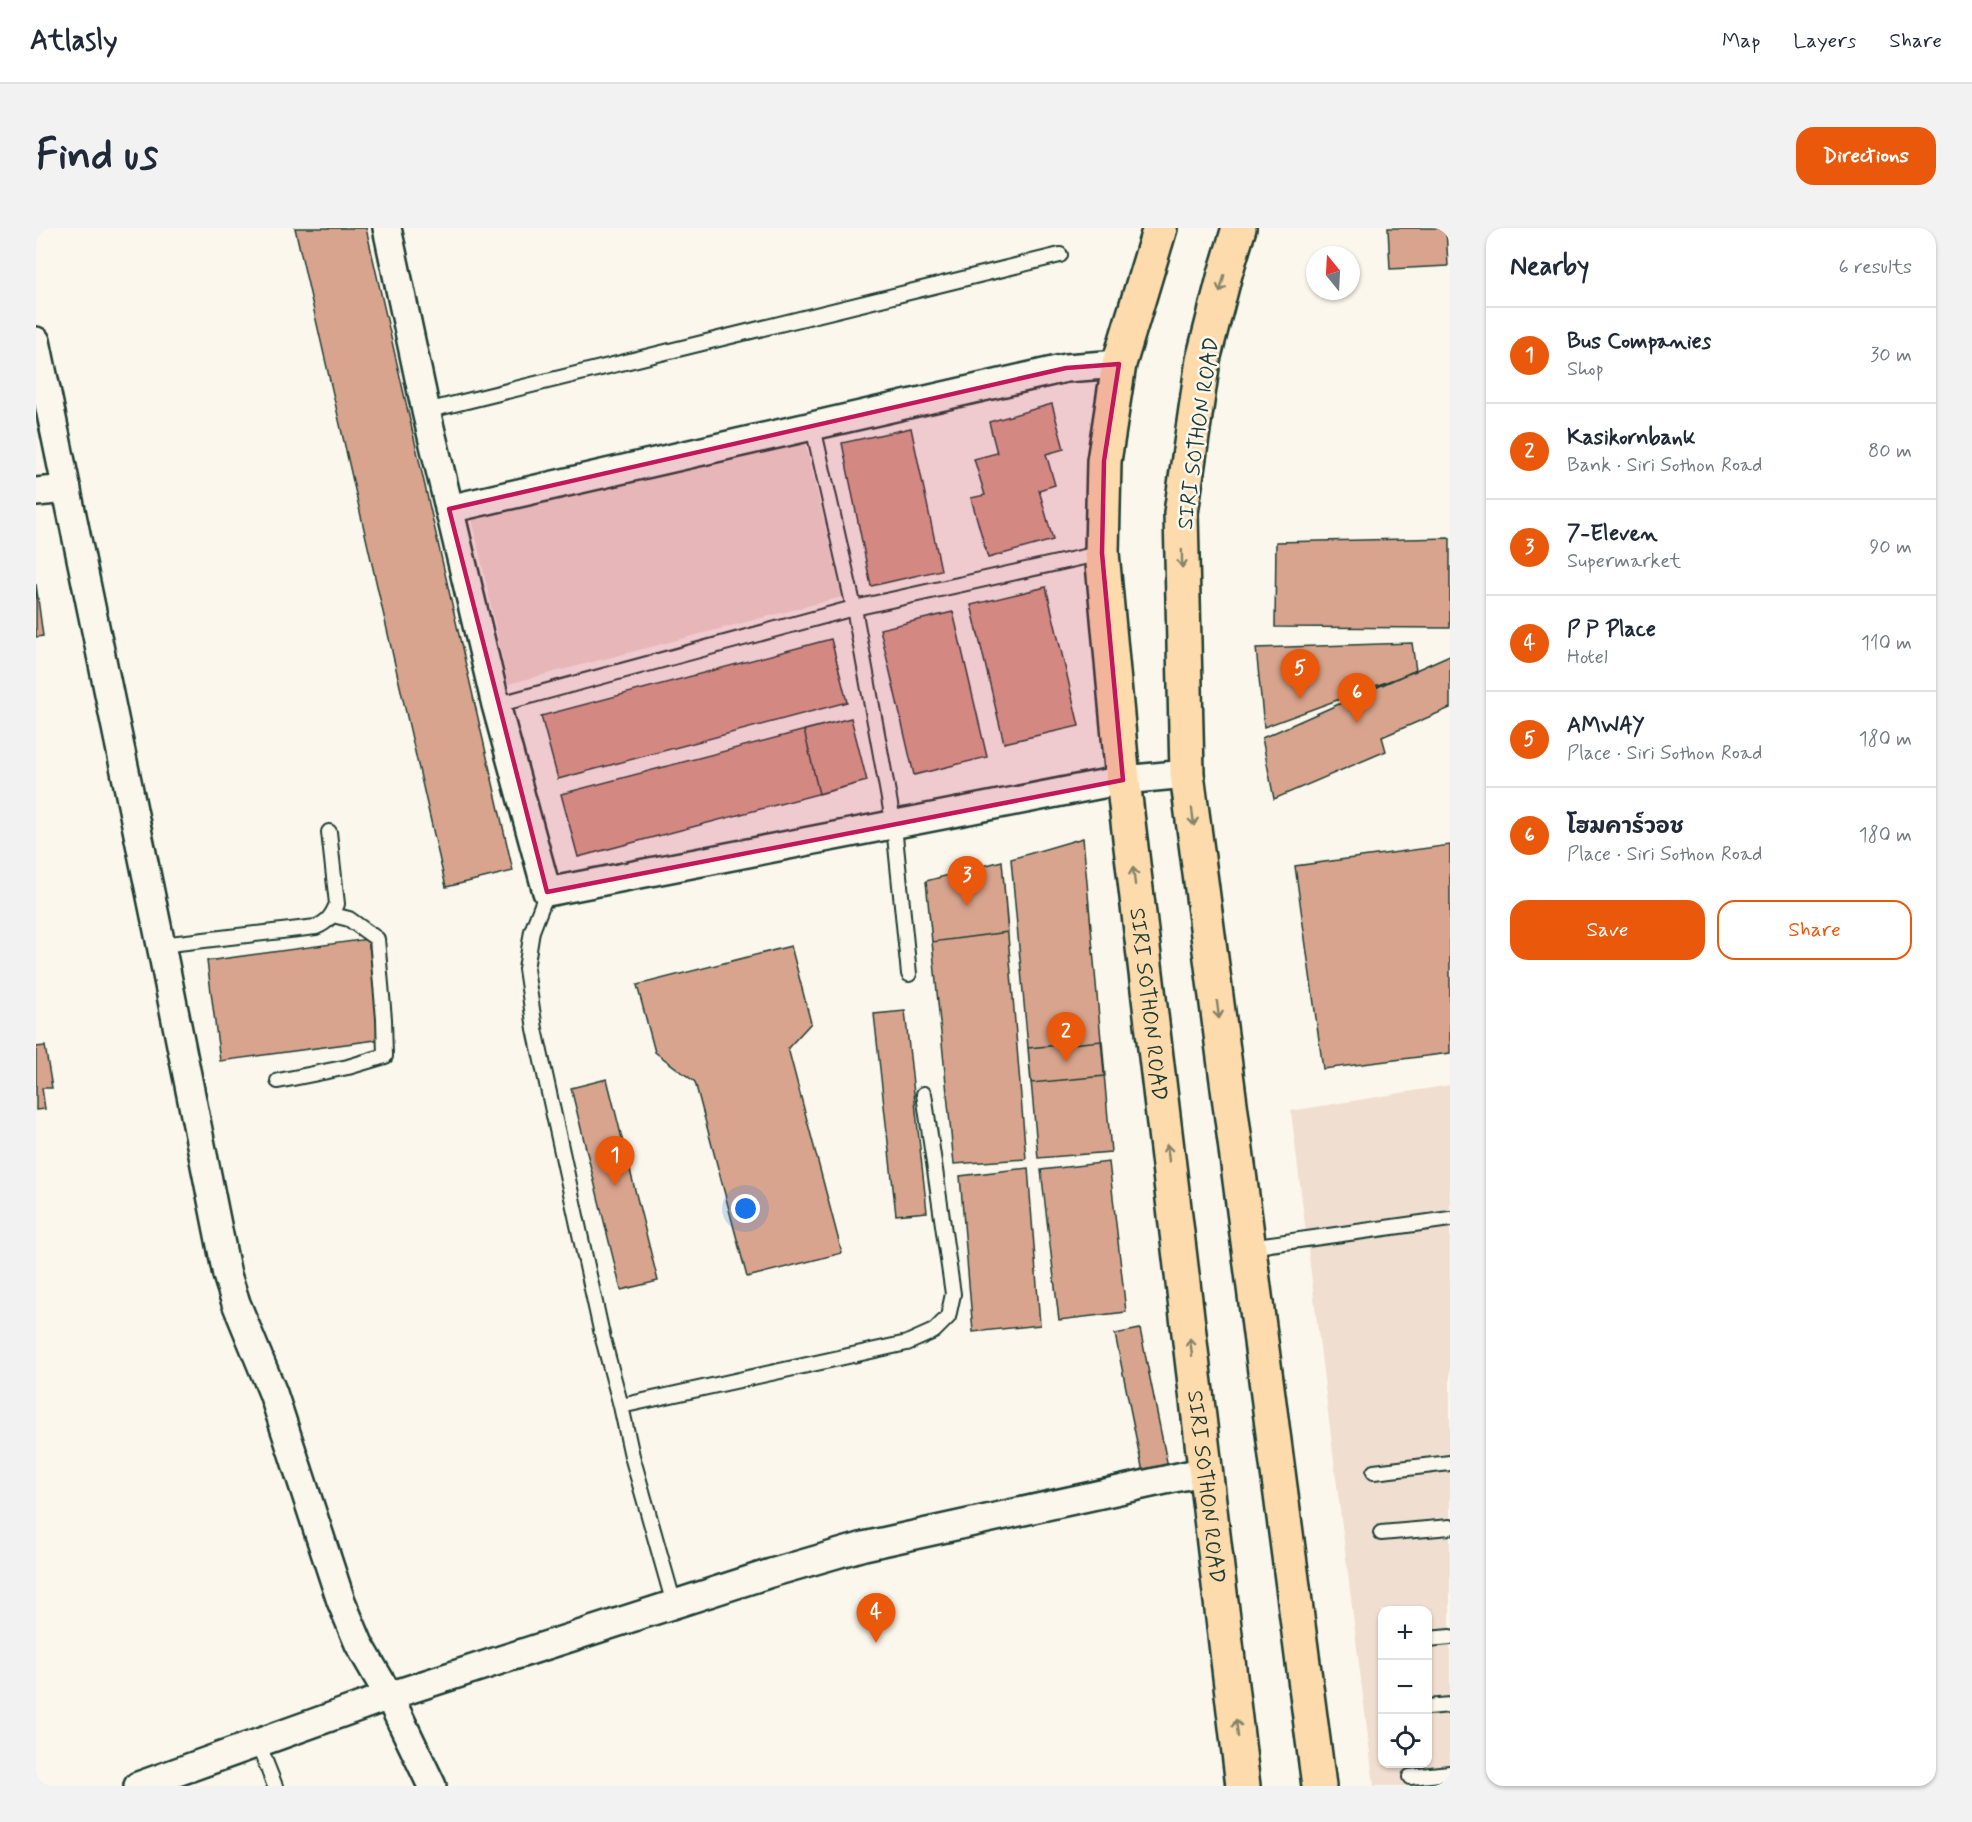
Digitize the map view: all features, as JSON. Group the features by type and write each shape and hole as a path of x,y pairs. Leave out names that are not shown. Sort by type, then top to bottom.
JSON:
{"main road":[{"name":"SIRI SOTHON ROAD","path":"1160,228 1119,364 1104,461 1102,553 1123,780 1243,1786"},
{"name":"SIRI SOTHON ROAD","path":"1239,228 1203,360 1181,513 1187,774 1319,1786"}],"street":[{"path":"387,228 426,411 496,705 547,892 1123,780 1187,774"},
{"path":"36,341 230,1284 273,1393 341,1601 359,1644 389,1696 432,1786"},
{"path":"449,508 1066,368 1119,364"},
{"path":"36,492 67,489"},
{"path":"138,1786 389,1696 674,1604 864,1546 1206,1471"}],"lane":[{"path":"426,411 1060,255"},
{"path":"813,427 854,608 894,826 909,975"},
{"path":"496,705 854,608 1102,553"},
{"path":"161,945 316,927 326,923 333,915 337,904 329,832"},
{"path":"547,892 532,931 526,969 535,1029 603,1339 632,1456 674,1604"},
{"path":"278,1081 348,1067 385,1056 377,939 349,919 333,915"},
{"path":"621,1406 907,1344 934,1331 948,1317 954,1294 924,1094"},
{"path":"1249,1247 1450,1219"},
{"path":"1374,1472 1450,1463"},
{"path":"1381,1533 1450,1527"},
{"path":"1432,1639 1450,1637"},
{"path":"1432,1707 1450,1705"},
{"path":"258,1743 275,1786"},
{"path":"1410,1778 1450,1773"}],"highlighted area":[{"path":"1119,364 1104,461 1102,553 1123,780 547,892 449,509 1066,368"}],"shaded area":[{"path":"805,441 842,597 508,684 472,519"},
{"path":"1450,1085 1450,1786 1374,1786 1291,1111"}],"building":[{"path":"295,228 366,228 513,871 446,887"},
{"path":"1388,228 1446,228 1448,266 1390,269"},
{"path":"1052,404 1064,449 1046,454 1055,485 1039,490 1053,540 988,558 971,498 985,495 974,459 997,453 989,422"},
{"path":"911,428 941,570 871,586 842,443"},
{"path":"1450,538 1450,628 1275,627 1276,542"},
{"path":"36,584 43,636 36,637"},
{"path":"1046,587 1079,726 1004,743 971,605"},
{"path":"953,612 987,757 914,775 880,629"},
{"path":"831,639 847,702 558,779 541,716"},
{"path":"1412,643 1416,671 1264,727 1256,648"},
{"path":"1450,655 1450,708 1382,737 1386,751 1274,799 1262,738"},
{"path":"851,718 867,781 578,857 561,794"},
{"path":"851,718 867,781 819,794 804,730"},
{"path":"1083,838 1111,1152 1038,1158 1011,859"},
{"path":"1450,845 1450,1053 1323,1069 1295,866"},
{"path":"1002,861 1026,1159 954,1164 926,881"},
{"path":"1002,861 1008,932 932,942 926,881"},
{"path":"368,939 383,1039 220,1061 207,961"},
{"path":"791,946 811,1023 788,1048 842,1253 747,1277 695,1082 655,1052 637,985"},
{"path":"905,1011 927,1212 896,1215 874,1014"},
{"path":"1102,1041 1105,1076 1031,1083 1028,1048"},
{"path":"45,1046 52,1088 42,1088 45,1109 36,1110 36,1047"},
{"path":"607,1079 658,1281 621,1290 571,1088"},
{"path":"1109,1162 1126,1312 1059,1320 1041,1170"},
{"path":"1028,1168 1040,1325 973,1332 960,1176"},
{"path":"1140,1329 1168,1467 1143,1472 1115,1334"}],"place":[{"name":"AMWAY","path":"1300,699"},
{"name":"โฮมคาร์วอช","path":"1357,723"},
{"name":"7-Eleven","path":"967,906"},
{"name":"Kasikornbank","path":"1066,1062"},
{"name":"Bus Companies","path":"615,1186"},
{"name":"P P Place","path":"876,1643"}]}
